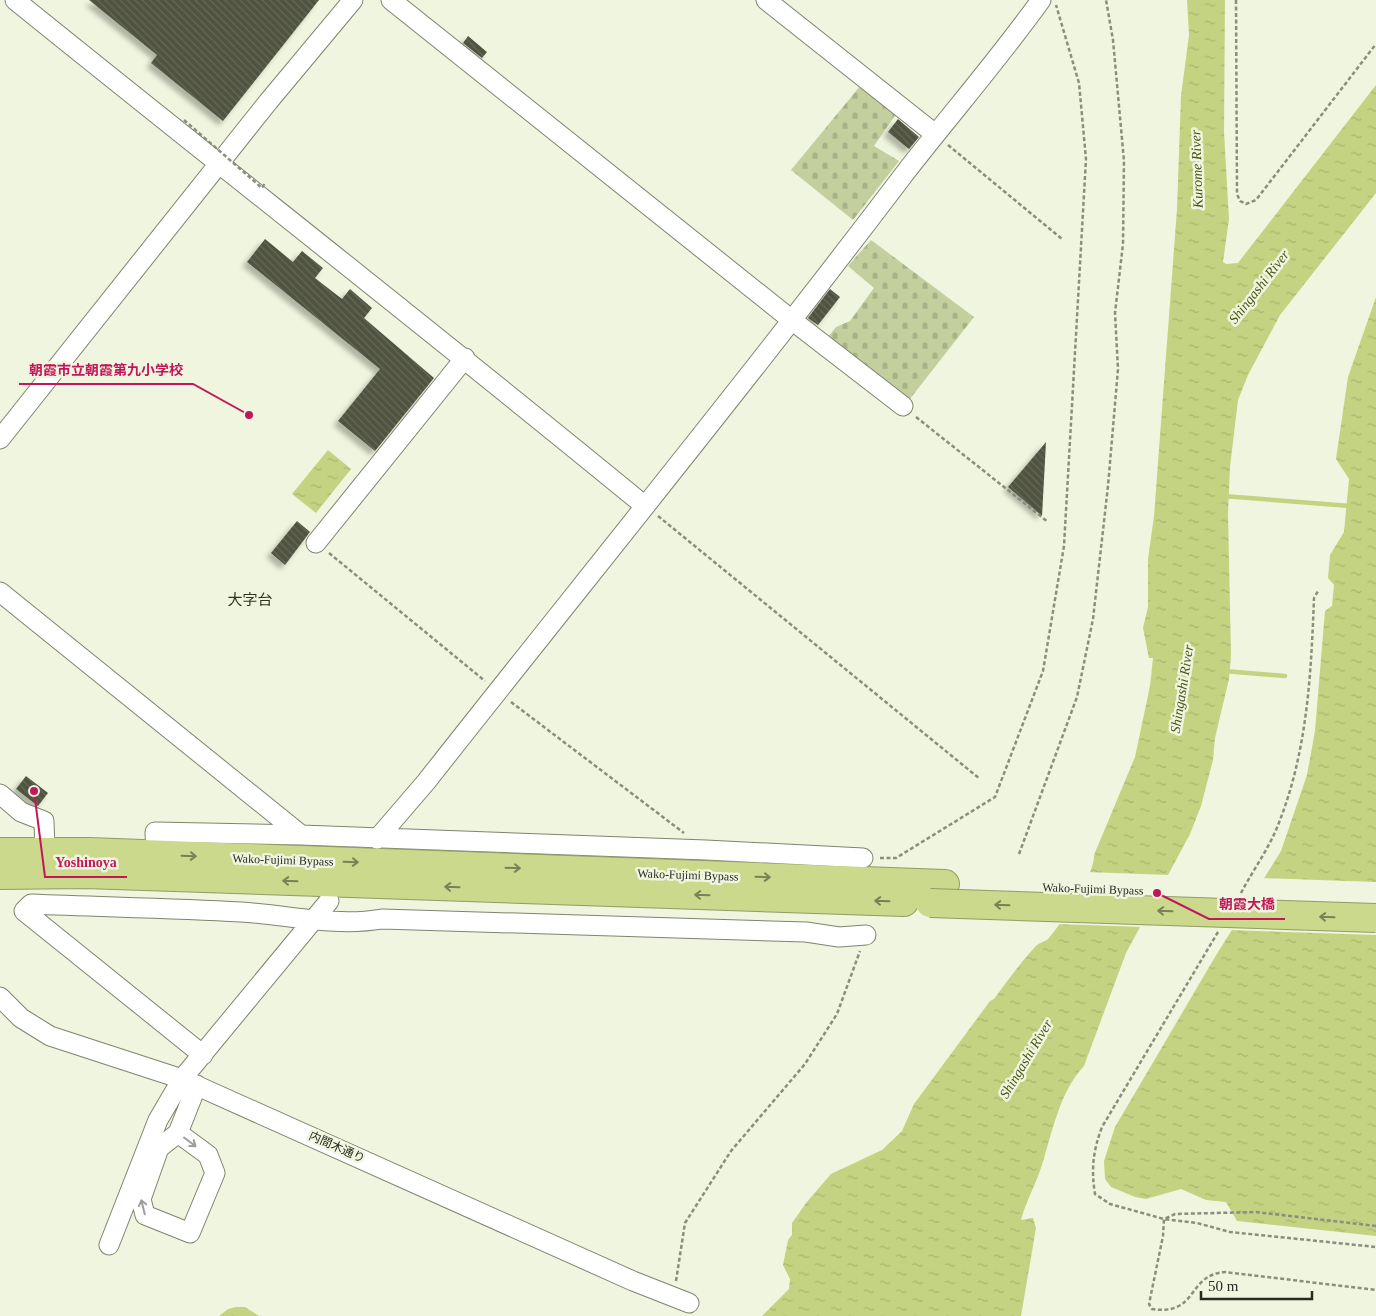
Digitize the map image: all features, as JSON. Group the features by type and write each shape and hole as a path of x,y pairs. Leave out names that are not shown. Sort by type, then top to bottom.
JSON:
{"highway":[{"name":"Wako-Fujimi Bypass","path":"0,852 45,851 156,855 1376,918"},
{"name":"Wako-Fujimi Bypass","path":"0,875 84,874 938,894 1376,899"}],"street":[{"path":"14,0 218,164 465,358 645,506"},
{"path":"0,439 218,164 353,0"},
{"path":"391,0 793,321 903,406"},
{"path":"766,0 935,134"},
{"path":"377,838 426,782 793,321 935,134 1007,48 1040,0"},
{"path":"316,543 465,358"},
{"path":"0,592 301,835"},
{"path":"0,781 41,814 44,821 45,851"},
{"path":"0,794 21,812 44,821"},
{"path":"156,855 155,832 301,835 706,850 864,858"},
{"path":"178,1133 208,1155 215,1173 190,1233 145,1215 141,1199 159,1148 178,1133 190,1082 203,1055 314,922 329,901"},
{"path":"203,1055 24,911 31,904 241,912 284,916 314,922 362,922 382,919 806,932 839,937 866,935"},
{"name":"内間木通り","path":"3,1004 34,1028 50,1036 190,1082 633,1281 683,1300"},
{"path":"109,1245 158,1120 190,1082"}],"path":[{"path":"864,858 896,858 995,798 1043,671 1064,546 1086,159 1079,83 1055,0"},
{"path":"1019,854 1077,697 1093,619 1108,486 1118,369 1115,313 1123,244 1124,161 1113,40 1106,0"},
{"path":"1236,0 1236,194 1240,201 1246,204 1256,200 1376,44"},
{"path":"184,120 262,188 265,183"},
{"path":"935,134 1062,239"},
{"path":"903,406 1048,522"},
{"path":"645,506 980,778"},
{"path":"1238,897 1276,830 1297,764 1306,720 1314,598 1318,592"},
{"path":"1219,931 1102,1128 1094,1148 1092,1171 1096,1194 1110,1204 1164,1219 1197,1223 1230,1232 1376,1247"},
{"path":"683,1300 676,1281 685,1223 731,1152 805,1064 837,1014 866,935"},
{"path":"1164,1219 1175,1214 1256,1212 1376,1226"},
{"path":"1164,1219 1163,1236 1149,1304 1152,1309 1175,1310 1187,1302 1208,1275 1225,1272 1376,1290"}],"green space":[{"path":"861,85 896,114 874,146 899,161 853,220 791,170"},
{"path":"871,240 974,317 906,404 828,337 836,327 850,321 874,288 848,266"}],"water":[{"path":"1187,0 1225,0 1224,132 1229,219 1223,262 1226,264 1238,263 1376,85 1376,193 1280,315 1248,375 1238,400 1230,467 1228,514 1231,655 1229,679 1215,738 1213,760 1201,806 1190,834 1126,953 1084,1066 1069,1088 1058,1113 1042,1165 1021,1220 1033,1218 1036,1228 1021,1316 762,1316 789,1289 790,1279 783,1265 788,1240 792,1235 792,1223 806,1203 831,1174 882,1150 902,1131 914,1104 990,1001 994,999 1036,946 1048,939 1069,911 1089,874 1094,855 1135,757 1150,686 1153,658 1149,658 1143,628 1148,607 1148,559 1154,516 1177,209 1181,96 1189,35"},
{"path":"1376,297 1376,1236 1237,1221 1226,1202 1206,1200 1181,1189 1146,1199 1135,1197 1111,1187 1105,1179 1104,1161 1115,1127 1215,957 1281,851 1307,775 1315,731 1325,611 1332,606 1334,585 1328,578 1330,555 1344,532 1349,479 1336,459 1348,377"},
{"path":"328,450 351,469 316,513 292,494"},
{"path":"245,1307 259,1316 219,1316 228,1309"}],"pier":[{"path":"1087,872 1170,875 1142,927 1056,924 1060,921"},
{"path":"1261,878 1376,882 1376,935 1229,930"}],"building":[{"path":"89,0 319,0 223,121 151,63 157,55"},
{"path":"468,36 487,52 482,58 463,43"},
{"path":"898,119 919,137 909,149 888,132"},
{"path":"265,239 293,262 302,251 323,268 315,278 342,299 350,289 372,308 364,318 434,378 375,451 338,421 380,369 247,262"},
{"path":"830,289 840,297 818,325 808,318"},
{"path":"1046,442 1042,516 1008,487"},
{"path":"297,521 310,532 285,565 271,553"},
{"path":"26,776 48,793 38,806 16,789"}],"waterway":[{"path":"1223,496 1350,506"},
{"path":"1224,671 1285,676"}],"place":[{"name":"朝霞市立朝霞第九小学校","path":"249,415"},
{"name":"Yoshinoya","path":"34,791"},
{"name":"朝霞大橋","path":"1157,893"}],"district":[{"name":"大字台","path":"250,600"}],"water label":[{"name":"Kurome River","path":"1197,169"},
{"name":"Shingashi River","path":"1259,287"},
{"name":"Shingashi River","path":"1182,689"},
{"name":"Shingashi River","path":"1026,1059"}]}
